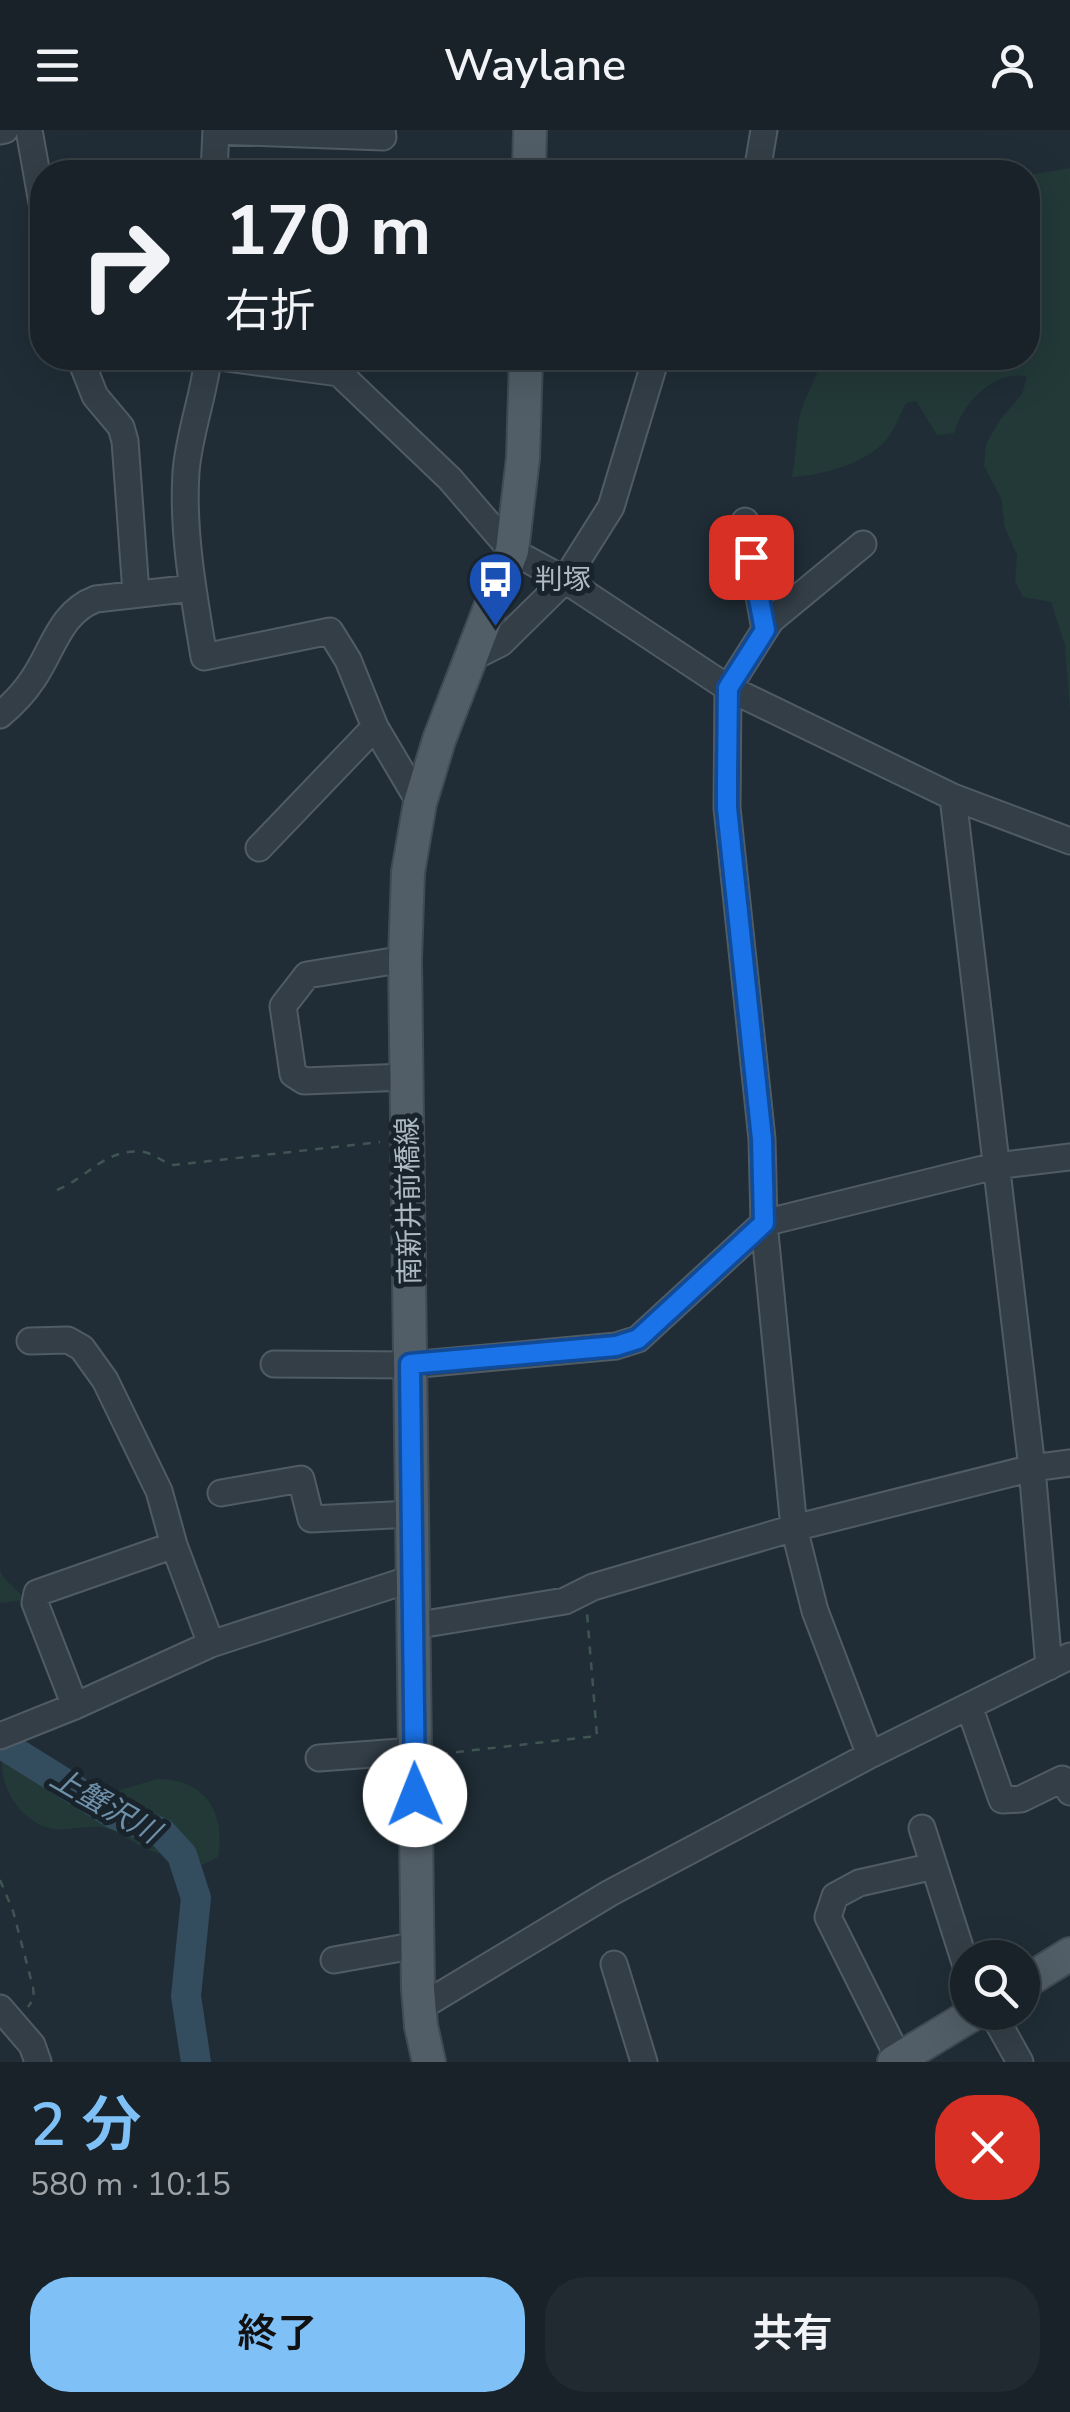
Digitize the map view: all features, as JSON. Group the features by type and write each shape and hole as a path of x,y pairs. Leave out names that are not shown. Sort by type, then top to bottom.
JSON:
{"main road":[{"path":"529,160 530,130"},
{"name":"南新井前橋線","path":"429,2062 419,2008 414,1754 404,959 408,872 420,802 439,740 512,551 523,458 526,370"},
{"path":"1040,1975 1068,1961"},
{"path":"896,2060 950,2028"}],"street":[{"path":"30,130 35,160"},
{"path":"215,160 216,131 384,137 382,130"},
{"path":"759,160 764,130"},
{"path":"84,370 94,396 121,428 125,441 136,593"},
{"path":"206,370 186,468 193,588 204,657 330,631 348,660 376,728 420,802"},
{"path":"316,370 339,373 450,479 512,551 565,580 728,688 953,797 1070,841"},
{"path":"471,658 500,643 565,580 611,507 652,370"},
{"path":"745,521 765,630"},
{"path":"863,544 771,620 728,688 727,808 762,1139 764,1223 794,1528 815,1611 870,1755"},
{"path":"0,715 33,679 72,612 96,599 193,588"},
{"path":"259,848 376,728"},
{"path":"419,2008 610,1894 870,1755 1059,1661 994,1166 953,797"},
{"path":"404,959 307,975 283,1006 293,1074 304,1081 406,1078"},
{"path":"274,1364 410,1364 616,1346 638,1339 764,1223 994,1166 1070,1157"},
{"path":"30,1342 68,1340 82,1348 94,1364 153,1478 211,1644"},
{"path":"413,1626 566,1601 794,1528 1032,1468 1070,1464"},
{"path":"222,1493 301,1479 311,1519 412,1514"},
{"path":"75,1706 34,1603 36,1593 174,1545"},
{"path":"0,1736 211,1644 414,1578"},
{"path":"968,1706 1002,1800 1021,1799 1062,1779 1070,1792"},
{"path":"320,1758 414,1754"},
{"path":"922,1828 958,1940"},
{"path":"896,2060 828,1917 836,1896 859,1883 934,1866"},
{"path":"334,1960 418,1946"},
{"path":"614,1964 644,2062"},
{"path":"7,2016 32,2044 38,2062"},
{"path":"1002,2030 1020,2062"}],"path":[{"path":"57,1190 75,1183 112,1154 147,1152 174,1165 407,1140"},
{"path":"414,1754 597,1736 585,1592"},
{"path":"0,1880 13,1911 34,1998 7,2016"}],"green space":[{"path":"1070,168 1070,710 1065,645 1051,602 1023,597 1015,581 1017,555 1005,528 1001,498 984,466 986,444 1022,394 1027,377 1003,378 981,391 964,411 954,433 937,435 916,401 906,403 887,439 868,455 830,471 792,477 801,412 818,370 1040,370 1040,173"},
{"path":"0,1571 5,1579 25,1600 0,1603"},
{"path":"2,1760 96,1813 158,1841 167,1854 102,1827 54,1829 33,1821 10,1794"},
{"path":"157,1779 188,1785 208,1801 219,1826 218,1857 196,1868 184,1839 154,1818 103,1795"}],"waterway":[{"name":"上蟹沢川","path":"0,1743 114,1814 162,1833 182,1855 196,1898 186,1996 196,2062"}],"place":[{"name":"判塚","path":"496,628"}],"route":[{"path":"415,1795 410,1364 616,1346 638,1339 764,1223 762,1139 727,808 728,688 765,630 751,557"}]}
